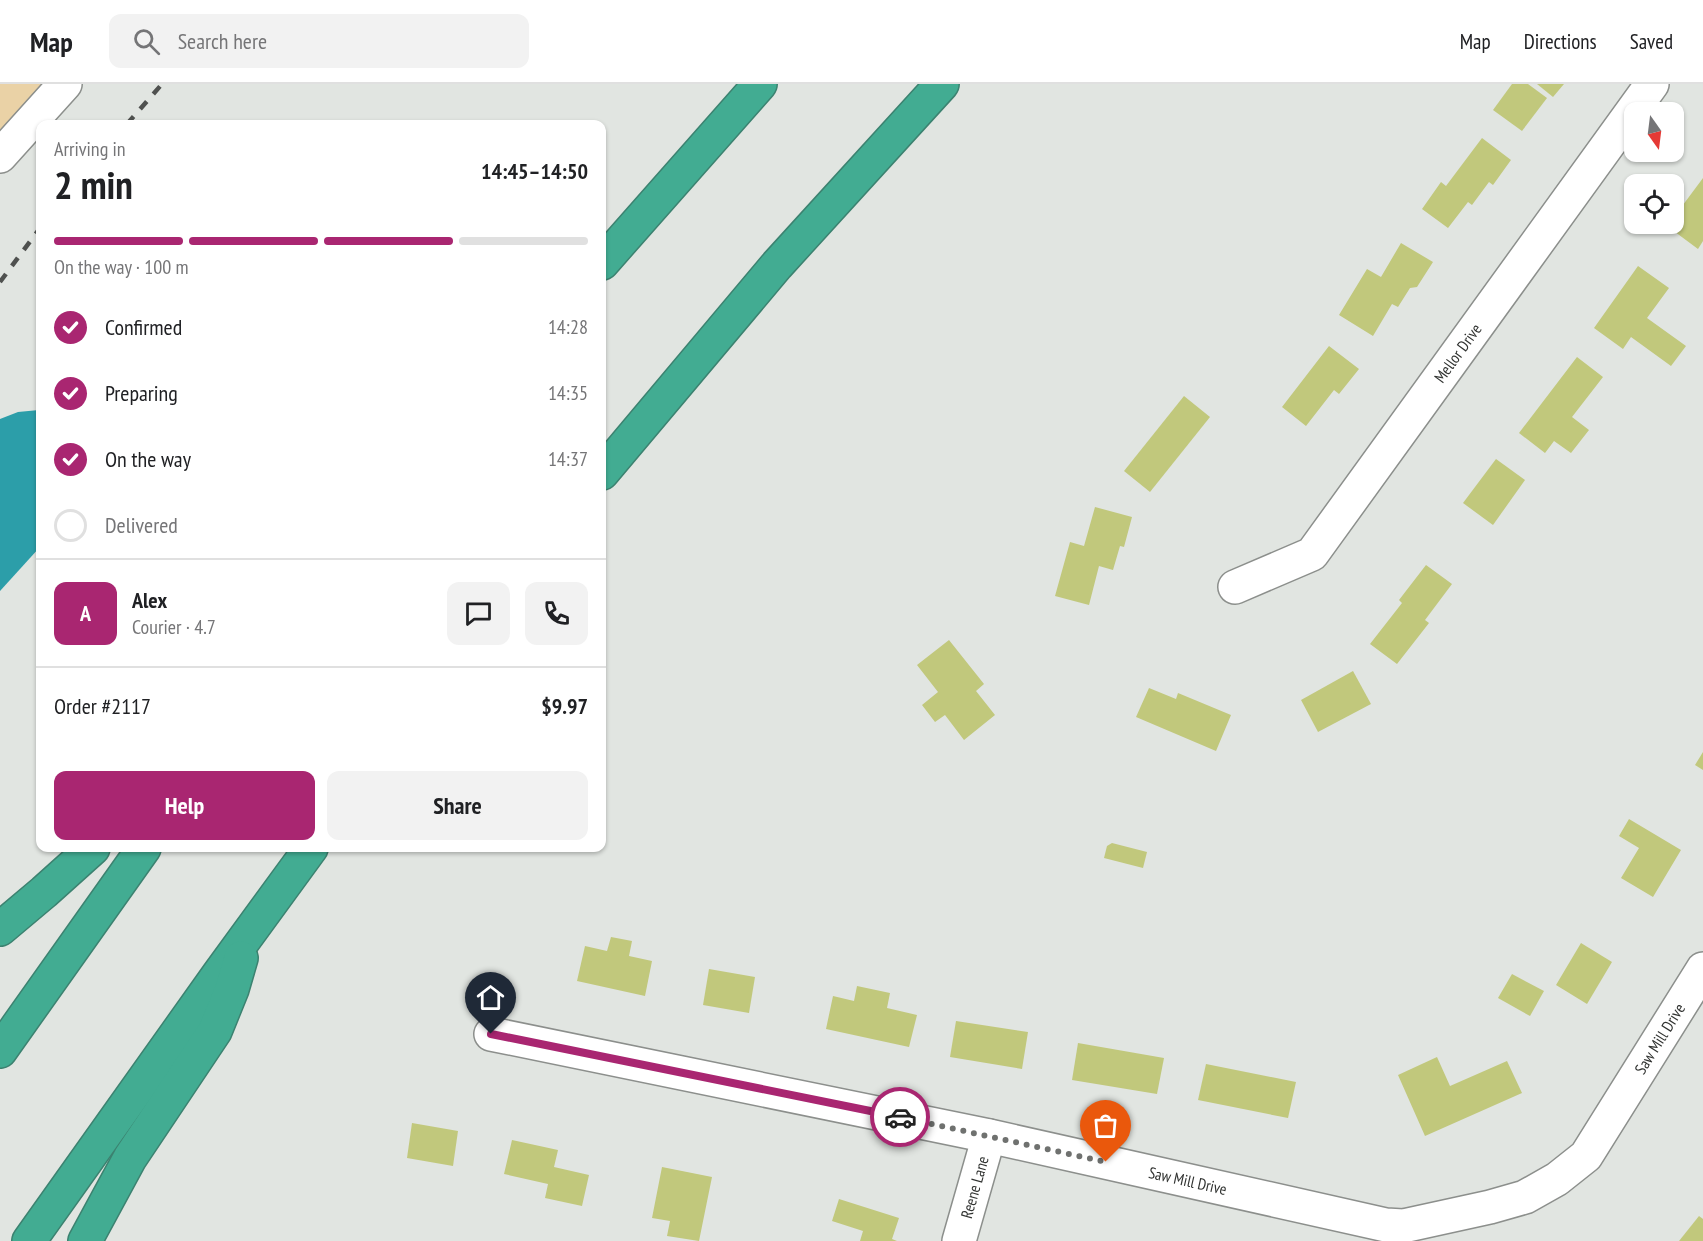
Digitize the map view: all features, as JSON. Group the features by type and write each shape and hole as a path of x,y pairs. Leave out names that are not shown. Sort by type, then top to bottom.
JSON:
{"highway":[{"path":"606,258 760,84"},
{"path":"606,468 777,265 942,84"},
{"path":"0,929 89,852"},
{"path":"0,1051 141,852"},
{"path":"29,1241 307,852"},
{"path":"85,1241 130,1158 215,1031 232,989 247,935"}],"street":[{"path":"0,156 65,84"},
{"name":"Mellor Drive","path":"1235,587 1312,554 1652,84"},
{"name":"Saw Mill Drive","path":"491,1034 989,1136 1386,1225 1403,1226 1525,1197 1557,1179 1586,1156 1703,969"},
{"name":"Reene Lane","path":"959,1241 989,1136"}],"shaded area":[{"path":"0,84 80,84 45,120 36,120 36,130 0,167"}],"water":[{"path":"36,410 36,551 0,591 0,419 18,412"}],"building":[{"path":"1512,84 1528,84 1547,98 1522,131 1493,110"},
{"path":"1537,84 1564,84 1553,97"},
{"path":"1482,138 1511,160 1493,185 1489,182 1472,205 1468,202 1448,228 1422,209 1441,182 1446,186"},
{"path":"1703,178 1703,241 1698,249 1678,234 1684,234 1684,204"},
{"path":"1401,243 1433,262 1417,287 1410,288 1398,307 1392,304 1373,336 1339,315 1367,269 1381,277"},
{"path":"1638,266 1669,288 1647,318 1686,346 1671,366 1631,337 1623,349 1594,328"},
{"path":"1329,346 1359,369 1339,394 1334,390 1306,426 1282,407"},
{"path":"1577,357 1603,377 1572,417 1589,430 1571,453 1554,441 1545,453 1519,433"},
{"path":"1184,396 1210,417 1150,492 1124,471"},
{"path":"1496,459 1525,480 1493,525 1463,503"},
{"path":"1095,507 1132,517 1124,547 1120,546 1113,570 1099,566 1089,605 1055,596 1070,542 1084,546"},
{"path":"1426,565 1452,584 1425,620 1429,623 1397,664 1370,644 1402,603 1399,600"},
{"path":"949,640 984,684 976,691 995,715 964,740 945,715 935,722 922,705 938,692 917,665"},
{"path":"1353,671 1371,704 1318,732 1301,700"},
{"path":"1149,688 1176,699 1178,693 1231,715 1216,751 1136,717"},
{"path":"1703,752 1703,770 1695,765"},
{"path":"1629,819 1681,850 1653,897 1621,878 1639,848 1619,836"},
{"path":"1112,843 1147,852 1143,868 1104,858 1107,846"},
{"path":"611,937 632,941 629,956 652,961 645,996 577,981 585,946 607,951"},
{"path":"1581,943 1612,962 1587,1004 1556,985"},
{"path":"709,969 755,977 749,1013 703,1005"},
{"path":"1512,974 1544,991 1530,1016 1498,998"},
{"path":"857,986 890,993 887,1008 917,1015 909,1047 826,1029 833,996 854,1001"},
{"path":"956,1021 1028,1032 1022,1069 950,1057"},
{"path":"1078,1043 1164,1058 1157,1094 1072,1080"},
{"path":"1437,1057 1450,1086 1507,1061 1522,1093 1425,1136 1398,1075"},
{"path":"1206,1064 1296,1082 1288,1118 1198,1100"},
{"path":"412,1123 458,1131 453,1166 407,1158"},
{"path":"512,1140 558,1150 554,1167 589,1175 582,1206 545,1198 548,1184 504,1174"},
{"path":"662,1167 712,1177 699,1241 667,1236 670,1221 652,1218"},
{"path":"839,1199 899,1218 892,1239 897,1241 860,1241 863,1231 832,1221"},
{"path":"1699,1216 1703,1219 1703,1241 1679,1241"}],"railway":[{"path":"130,120 162,84"},
{"path":"0,282 36,233"}],"way so far":[{"path":"900,1117 1106,1162"}],"route":[{"path":"491,1034 900,1117"}]}
